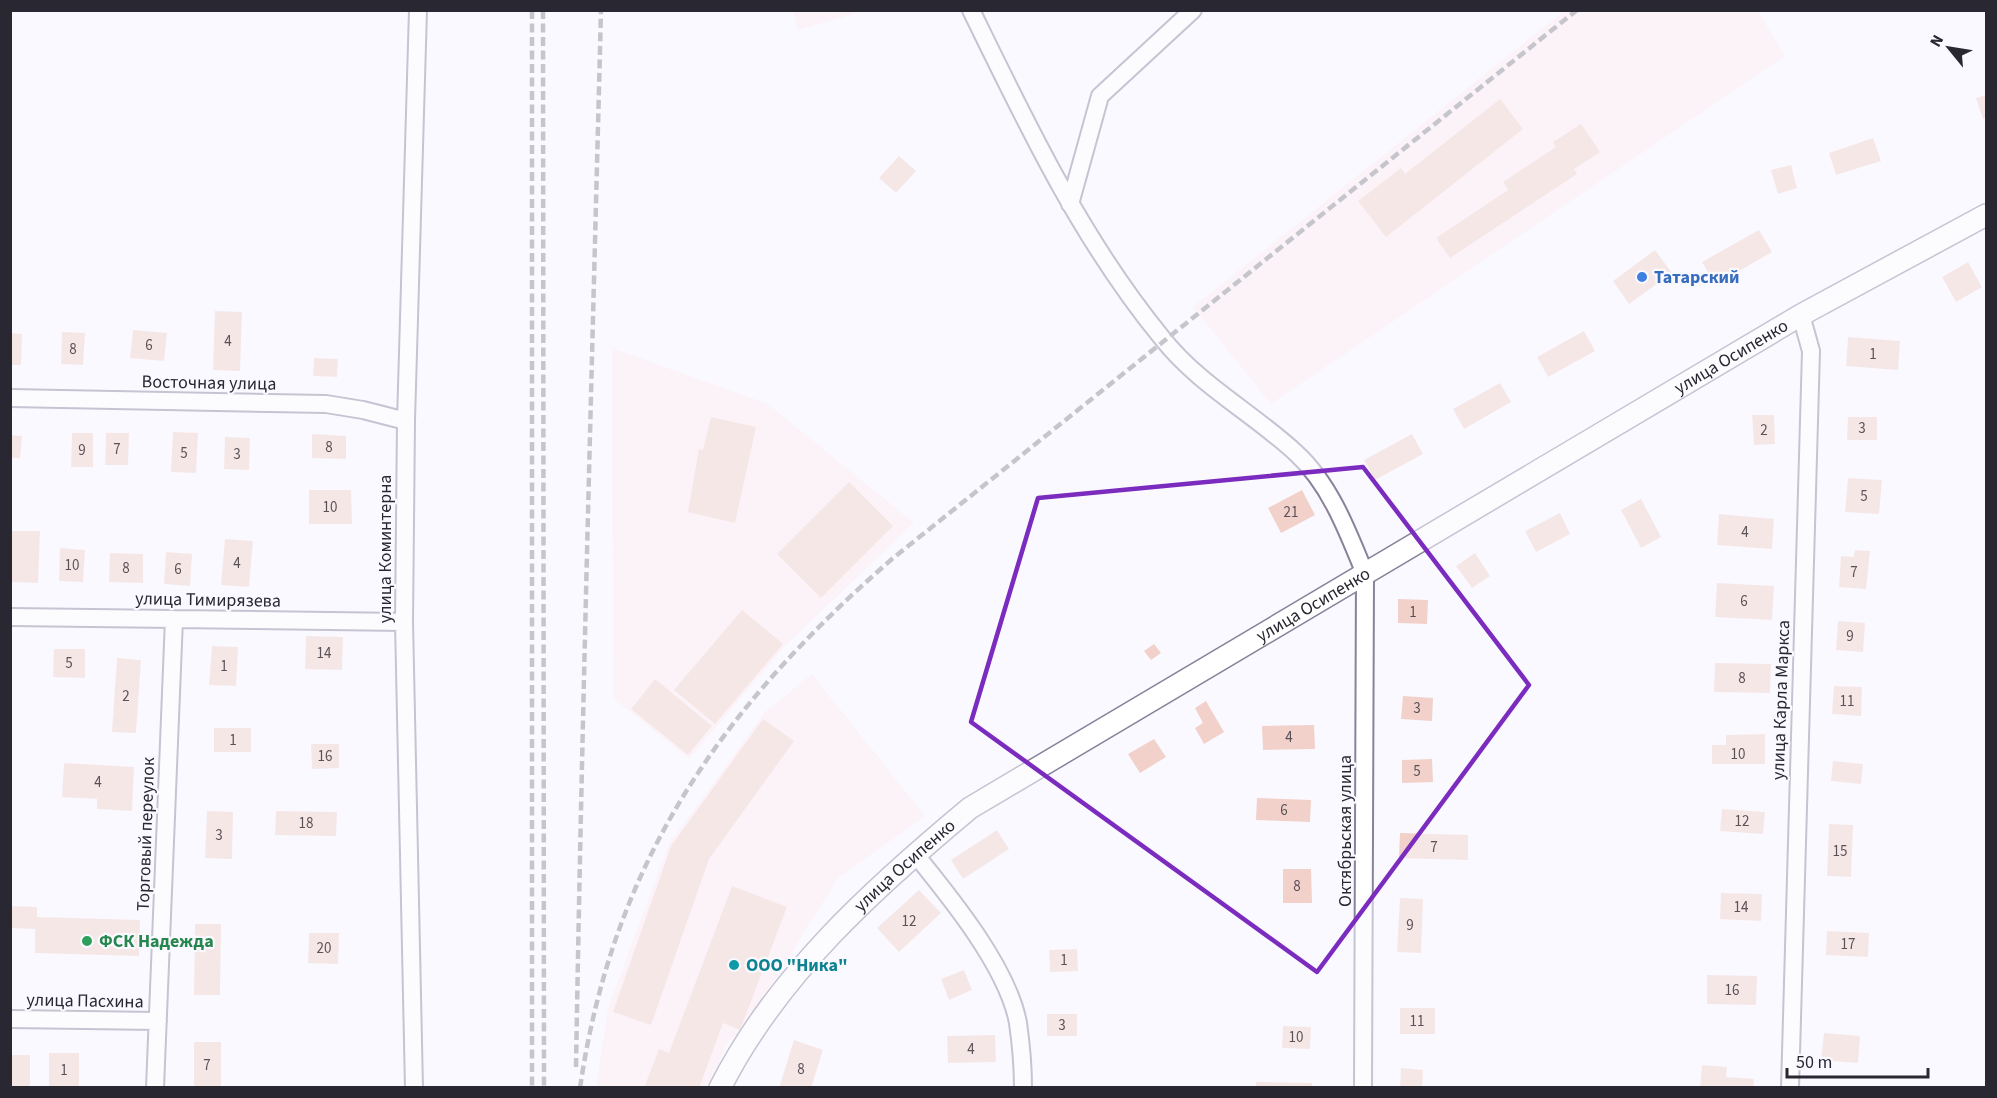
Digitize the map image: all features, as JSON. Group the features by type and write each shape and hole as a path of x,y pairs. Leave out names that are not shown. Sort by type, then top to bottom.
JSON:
{"street":[{"name":"улица Коминтерна","path":"414,1088 404,622 406,421 418,10"},
{"path":"971,10 1042,156 1115,279 1164,341 1218,392 1297,454 1337,507 1365,574"},
{"path":"1070,204 1100,96 1193,10"},
{"name":"улица Осипенко","path":"720,1088 764,1014 801,966 915,854 970,808 1801,315 1986,215"},
{"name":"улица Карла Маркса","path":"1790,1088 1810,351 1801,315"},
{"name":"Восточная улица","path":"10,398 327,404 406,421"},
{"name":"Октябрьская улица","path":"1363,1088 1365,574"},
{"name":"улица Тимирязева","path":"10,616 404,622"},
{"name":"Торговый переулок","path":"155,1088 174,619"},
{"path":"915,854 958,906 1007,988 1018,1021 1023,1088"},
{"name":"улица Пасхина","path":"10,1019 158,1021"}],"highlighted area":[{"path":"1363,467 1529,685 1317,972 971,722 1038,498"}],"shaded area":[{"path":"793,10 864,11 798,30"},
{"path":"1564,11 1758,11 1785,56 1271,404 1193,307"},
{"path":"612,348 768,404 914,523 785,646 689,759 613,698"},
{"path":"812,674 925,816 838,878 743,1031 728,1041 709,1087 596,1088 608,1008 669,844 765,712"}],"building":[{"path":"1986,95 1986,118 1983,119 1976,98"},
{"path":"1500,99 1523,129 1386,237 1358,201 1401,168 1405,174"},
{"path":"1581,124 1600,152 1574,169 1577,174 1450,258 1436,238 1508,190 1503,182 1556,147 1553,142"},
{"path":"1873,138 1881,161 1836,175 1829,153"},
{"path":"899,156 916,171 896,193 879,178"},
{"path":"1791,165 1797,188 1778,194 1771,170"},
{"path":"1759,230 1772,252 1715,285 1702,262"},
{"name":"Татарский","path":"1655,250 1672,273 1629,304 1613,281"},
{"path":"1968,262 1982,287 1956,302 1942,277"},
{"path":"215,311 242,312 240,371 213,370"},
{"path":"133,330 167,333 164,361 130,358"},
{"path":"1584,331 1595,351 1548,377 1537,357"},
{"path":"62,332 85,333 83,365 61,364"},
{"path":"10,333 22,334 21,365 10,365"},
{"path":"1848,337 1900,341 1898,370 1846,366"},
{"path":"314,358 338,359 337,377 313,376"},
{"path":"1500,383 1511,402 1464,429 1453,409"},
{"path":"1752,415 1774,415 1775,444 1754,445"},
{"path":"711,417 756,427 735,523 688,512 699,449 703,450"},
{"path":"1848,417 1877,417 1877,440 1847,440"},
{"path":"173,432 198,433 196,473 171,472"},
{"path":"72,433 93,433 93,467 71,467"},
{"path":"106,433 129,433 128,465 105,465"},
{"path":"312,434 346,436 346,459 312,458"},
{"path":"1412,434 1423,454 1375,480 1364,460"},
{"path":"10,435 22,436 20,458 10,458"},
{"path":"225,437 250,438 249,470 224,469"},
{"path":"1848,478 1882,480 1879,514 1845,512"},
{"path":"849,482 893,526 821,598 777,554"},
{"path":"309,490 351,490 352,524 309,524"},
{"path":"1302,490 1315,515 1281,533 1268,508"},
{"path":"1641,499 1661,537 1641,548 1621,510"},
{"path":"1560,513 1570,534 1536,552 1525,531"},
{"path":"1719,514 1774,519 1772,549 1717,545"},
{"path":"11,531 40,531 38,583 10,582"},
{"path":"225,539 253,541 249,587 221,585"},
{"path":"60,548 85,550 83,582 59,581"},
{"path":"1855,550 1870,551 1866,589 1839,587 1841,556 1854,557"},
{"path":"166,552 192,554 190,586 164,584"},
{"path":"110,553 143,554 143,583 109,582"},
{"path":"1475,553 1490,576 1472,588 1456,566"},
{"path":"1717,583 1774,586 1772,620 1715,617"},
{"path":"1398,599 1428,600 1427,624 1398,623"},
{"path":"742,610 783,644 715,724 674,690"},
{"path":"1838,621 1865,623 1863,652 1836,650"},
{"path":"306,636 343,637 342,670 305,669"},
{"path":"1154,644 1161,653 1151,660 1144,651"},
{"path":"212,646 238,647 236,686 209,685"},
{"path":"54,649 85,649 85,678 53,677"},
{"path":"117,658 141,660 136,733 112,732"},
{"path":"1715,663 1771,664 1770,693 1714,692"},
{"path":"655,679 712,726 688,755 631,709"},
{"path":"1834,686 1862,687 1861,716 1832,714"},
{"path":"1403,696 1433,698 1432,721 1401,719"},
{"path":"1206,701 1224,732 1204,744 1195,728 1203,723 1195,708"},
{"path":"763,719 794,741 709,859 651,1025 613,1012 671,846"},
{"path":"1314,725 1315,749 1263,750 1262,726"},
{"path":"214,728 251,728 251,752 214,752"},
{"path":"1765,734 1765,764 1712,764 1712,745 1726,745 1726,735"},
{"path":"1154,739 1166,757 1140,773 1128,754"},
{"path":"311,744 339,744 339,768 312,769"},
{"path":"1432,759 1433,782 1402,783 1402,760"},
{"path":"1833,761 1863,764 1861,784 1831,781"},
{"path":"64,763 134,767 132,811 97,809 97,799 62,797"},
{"path":"1257,798 1311,800 1310,822 1256,820"},
{"path":"1722,809 1765,812 1763,834 1720,831"},
{"path":"207,811 233,812 232,859 205,858"},
{"path":"276,811 337,812 336,836 275,835"},
{"path":"1829,824 1853,825 1851,877 1827,876"},
{"path":"997,830 1009,849 963,879 951,860"},
{"path":"1400,833 1468,835 1468,860 1399,858"},
{"path":"1283,869 1311,869 1312,903 1283,903"},
{"name":"ООО \"Ника\"","path":"732,886 787,907 740,1030 723,1023 699,1088 644,1088 659,1049 669,1053"},
{"path":"919,890 941,913 899,952 877,928"},
{"path":"1721,893 1762,894 1761,921 1720,919"},
{"path":"1400,898 1423,899 1421,953 1397,952"},
{"name":"ФСК Надежда","path":"10,906 37,907 37,917 140,920 139,956 35,953 35,929 10,928"},
{"path":"195,924 221,924 220,995 194,995"},
{"path":"1827,931 1869,933 1868,957 1826,955"},
{"path":"309,933 339,933 338,964 308,963"},
{"path":"1077,949 1078,971 1050,972 1049,950"},
{"path":"964,970 972,990 949,1000 941,979"},
{"path":"1707,975 1757,976 1756,1005 1707,1004"},
{"path":"1400,1008 1435,1008 1435,1034 1400,1034"},
{"path":"1047,1014 1077,1014 1077,1036 1047,1036"},
{"path":"1283,1026 1311,1027 1310,1049 1282,1048"},
{"path":"1824,1033 1860,1036 1858,1063 1821,1060"},
{"path":"995,1035 996,1062 948,1063 947,1036"},
{"path":"794,1040 823,1050 811,1088 779,1088"},
{"path":"194,1042 221,1042 221,1088 194,1088"},
{"path":"49,1053 79,1053 79,1088 49,1088"},
{"path":"10,1055 30,1055 30,1088 10,1088"},
{"path":"1702,1065 1727,1067 1726,1077 1754,1079 1753,1088 1700,1088"},
{"path":"1401,1068 1423,1070 1422,1088 1400,1088"},
{"path":"1256,1082 1312,1083 1312,1088 1256,1088"}],"railway":[{"path":"532,10 532,1088"},
{"path":"543,10 544,1088"},
{"path":"576,1067 601,10"},
{"path":"580,1088 596,1006 619,930 648,860 685,794 727,732 776,672 831,615 892,559 1577,10"}],"place":[{"name":"Татарский","path":"1642,277"},
{"name":"ФСК Надежда","path":"87,941"},
{"name":"ООО \"Ника\"","path":"734,965"}]}
